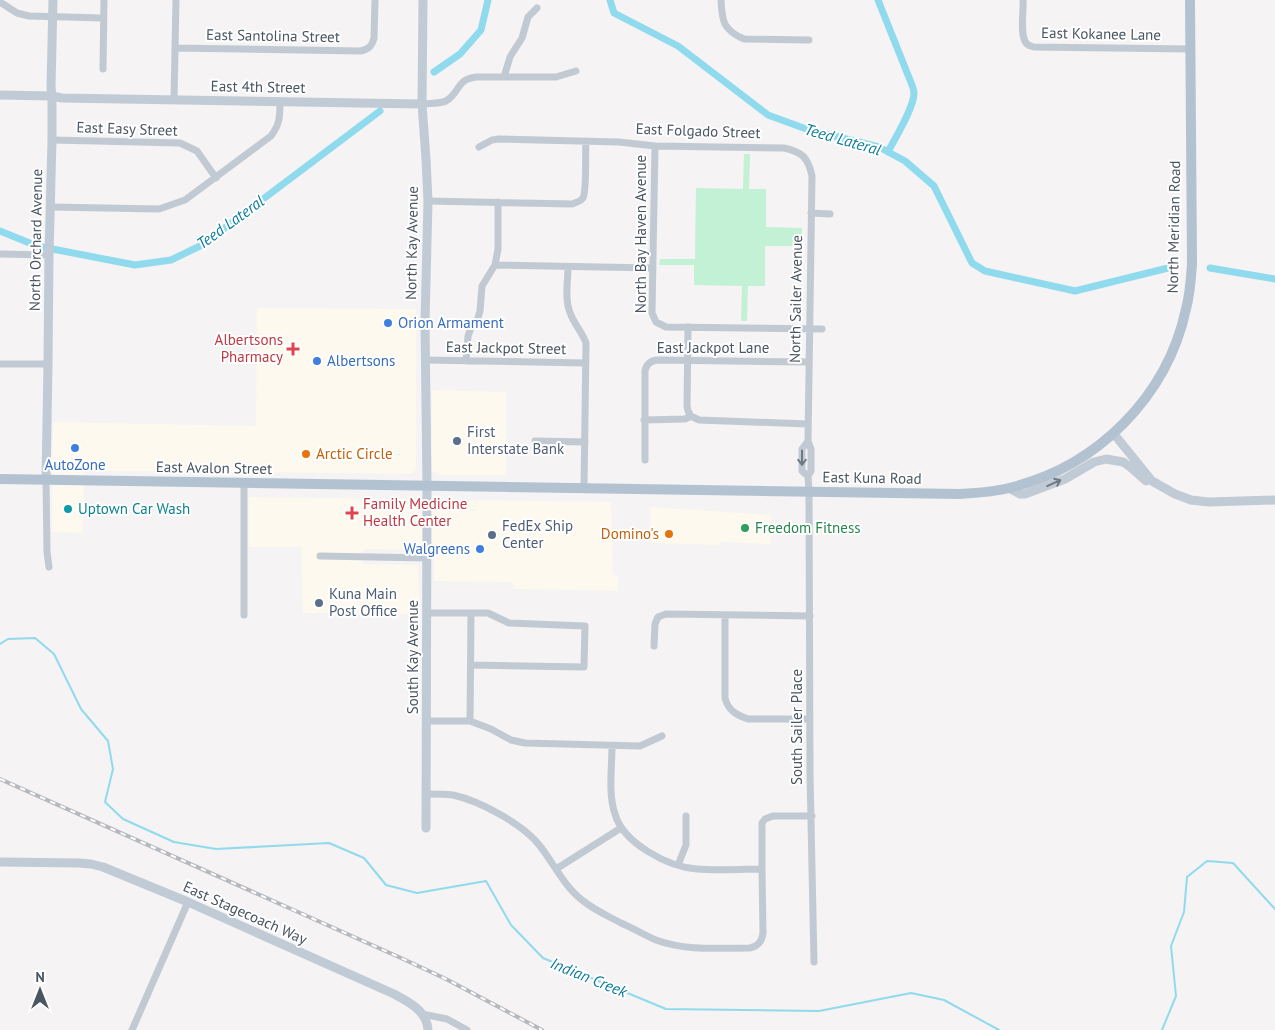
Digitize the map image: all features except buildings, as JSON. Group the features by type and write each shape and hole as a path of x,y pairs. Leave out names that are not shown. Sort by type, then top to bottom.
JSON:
{"main road":[{"name":"North Meridian Road","path":"1114,434 1136,411 1159,378 1170,357 1180,333 1190,287 1192,264 1190,0"},
{"name":"East Kuna Road","path":"427,486 960,494 1009,488 1052,474 1100,446 1114,434"},
{"name":"East Avalon Street","path":"0,479 427,486"}],"street":[{"name":"North Orchard Avenue","path":"46,480 53,0"},
{"path":"102,69 104,0"},
{"path":"174,100 176,0"},
{"name":"East Santolina Street","path":"175,48 361,51 370,47 373,43 375,0"},
{"name":"North Kay Avenue","path":"423,0 422,104 428,201 425,275 427,486"},
{"path":"721,0 722,17 727,27 735,35 744,39 809,40"},
{"name":"East Kokanee Lane","path":"1023,0 1023,35 1026,43 1030,46 1190,49"},
{"path":"0,2 18,13 29,16 103,18"},
{"path":"504,77 510,57 522,38 528,17 537,8"},
{"name":"East 4th Street","path":"0,96 422,104 444,102 454,95 462,82 468,78 556,77 576,71"},
{"path":"50,206 159,209 186,200 271,136 278,128 280,102"},
{"name":"East Folgado Street","path":"479,147 492,140 499,139 619,142 655,146 784,148 796,151 806,158"},
{"name":"East Easy Street","path":"52,140 180,143 197,151 216,178"},
{"path":"428,201 572,204 580,201 584,196 586,141"},
{"name":"North Bay Haven Avenue","path":"655,146 652,313 656,322 666,327 688,327"},
{"name":"North Sailer Avenue","path":"806,158 812,176 808,362 808,441 811,449 811,471 808,476 809,492"},
{"path":"466,361 468,336 477,321 480,311 482,286 494,265 498,249 498,202"},
{"path":"811,213 830,214"},
{"path":"0,254 49,251"},
{"path":"494,265 653,268"},
{"path":"568,266 569,310 586,343 584,488"},
{"path":"808,424 700,420 691,416 687,406 688,327 822,329"},
{"name":"East Jackpot Street","path":"425,360 586,363"},
{"name":"East Jackpot Lane","path":"644,420 645,371 649,363 657,360 808,362"},
{"path":"0,364 48,364"},
{"path":"644,460 644,420 685,419 691,416"},
{"path":"1114,434 1152,481 1175,494 1191,500 1209,502 1275,500"},
{"path":"535,441 585,442"},
{"path":"1009,488 1020,494 1025,494 1064,479 1094,462 1106,459 1123,462 1146,481 1152,481"},
{"path":"46,480 49,567"},
{"path":"244,483 244,615"},
{"name":"South Kay Avenue","path":"426,828 427,486"},
{"name":"South Sailer Place","path":"809,492 812,931 814,962"},
{"path":"320,556 426,558"},
{"path":"426,613 488,613 509,624 585,626 584,667 471,665"},
{"path":"470,720 471,613"},
{"path":"654,646 655,624 658,617 666,614 810,616"},
{"path":"725,615 725,698 727,705 739,716 748,719 810,719"},
{"path":"426,721 470,720 492,729 511,740 524,743 640,746 662,736"},
{"path":"612,746 612,802 615,816 621,828 634,842 651,853 678,866 696,869 762,869"},
{"path":"426,794 451,795 471,800 500,814 518,825 539,844 570,889 582,900 600,912 656,940 692,948 750,948 760,943 763,933 762,823 765,819 773,816 812,816"},
{"path":"678,866 686,845 686,816"},
{"path":"556,869 621,828"},
{"name":"East Stagecoach Way","path":"0,862 92,864 104,867 188,902 394,994 410,1003 422,1014 448,1019 466,1030"},
{"path":"132,1030 188,902"},
{"path":"422,1014 426,1020 428,1030"}],"shaded area":[{"path":"257,308 416,309 416,469 414,472 410,474 84,471 83,533 52,532 53,422 256,426"},
{"path":"432,390 506,392 506,475 439,475 433,472"},
{"path":"249,497 611,502 613,575 618,575 618,591 514,589 513,582 434,581 434,550 364,549 363,564 418,565 419,614 303,613 301,547 249,547"},
{"path":"650,507 771,515 771,544 720,542 719,545 651,543"}],"green space":[{"path":"744,154 750,154 749,189 766,189 766,227 802,228 802,246 765,246 765,286 748,286 747,321 741,321 742,286 694,285 694,265 659,265 660,259 695,259 696,188 743,189"}],"waterway":[{"name":"Teed Lateral","path":"434,72 460,54 481,30 488,0"},
{"name":"Teed Lateral","path":"610,0 614,13 678,46 768,115 809,130 879,147 905,161 934,186 972,263 985,271 1075,291 1172,267"},
{"path":"878,0 914,92 908,115 888,152"},
{"name":"Teed Lateral","path":"0,231 37,246 135,265 171,260 202,245 380,111"},
{"name":"Teed Lateral","path":"1210,268 1275,279"},
{"name":"Indian Creek","path":"0,644 8,639 35,638 54,654 81,709 108,741 113,769 105,802 123,819 174,842 216,849 329,843 364,858 386,885 417,893 486,881 511,925 543,958 666,1009 819,1011 911,993 944,1000 999,1030"},
{"name":"Indian Creek","path":"1162,1030 1176,996 1171,946 1184,912 1187,877 1207,861 1233,863 1275,909"}],"railway":[{"path":"0,779 401,958 446,979 542,1030"}],"place":[{"name":"Orion Armament","path":"388,323"},
{"name":"Albertsons Pharmacy","path":"293,349"},
{"name":"Albertsons","path":"317,361"},
{"name":"First Interstate Bank","path":"457,441"},
{"name":"AutoZone","path":"75,448"},
{"name":"Arctic Circle","path":"306,454"},
{"name":"Uptown Car Wash","path":"68,509"},
{"name":"Family Medicine Health Center","path":"352,513"},
{"name":"Freedom Fitness","path":"745,528"},
{"name":"Domino's","path":"669,534"},
{"name":"FedEx Ship Center","path":"492,535"},
{"name":"Walgreens","path":"480,549"},
{"name":"Kuna Main Post Office","path":"319,603"}]}
